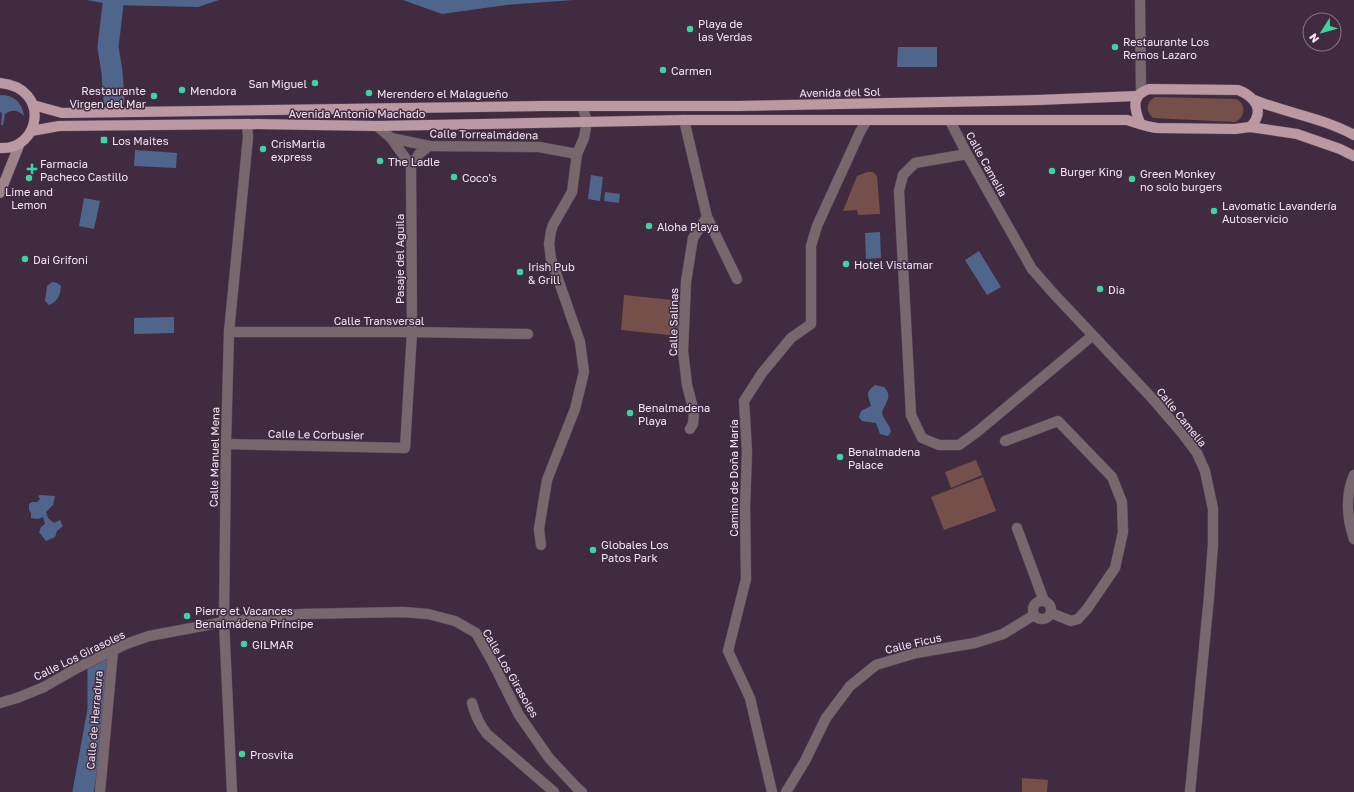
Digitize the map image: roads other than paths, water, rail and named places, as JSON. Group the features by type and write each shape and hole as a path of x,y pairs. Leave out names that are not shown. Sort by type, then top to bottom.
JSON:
{"main road":[{"path":"0,83 10,84 20,88 28,95 33,105 35,114 31,131 20,142 14,146 0,148"},
{"name":"Avenida del Sol","path":"544,106 744,106 1030,100 1139,94 1149,89 1238,90 1247,93 1254,100"},
{"path":"1139,94 1135,109 1140,123"},
{"path":"1250,127 1256,119 1258,112 1254,100"},
{"path":"1254,100 1266,105 1302,114 1354,135"},
{"name":"Avenida Antonio Machado","path":"33,105 62,113 544,106"},
{"path":"684,120 1127,120 1140,123 1148,127 1157,128 1235,129 1250,127 1340,149 1354,156"},
{"name":"Avenida Antonio Machado","path":"31,131 59,126 247,124 377,126 684,120"}],"street":[{"path":"1139,94 1140,0"},
{"path":"541,545 539,529 547,480 575,409 584,372 580,342 551,259 549,244 551,231 572,192 577,154 584,138 587,121 582,106"},
{"path":"684,120 707,217 737,279"},
{"name":"Camino de Doña María","path":"772,792 750,698 728,651 746,579 745,508 747,452 744,401 762,373 791,338 811,324 811,246 817,226 860,132 867,120"},
{"name":"Calle Camelia","path":"950,120 967,154 1032,269 1092,336 1150,396 1182,433 1197,453 1205,471 1213,509 1213,544 1190,792"},
{"name":"Calle Manuel Mena","path":"232,792 224,622 226,444 229,332 248,137 247,124"},
{"path":"377,126 391,138 411,166 419,154 429,146"},
{"name":"Calle Torrealmádena","path":"391,138 429,146 539,147 577,154"},
{"path":"0,193 20,142"},
{"path":"967,154 915,164 903,175 899,192 911,415 922,438 940,445 959,445 977,432 1092,336"},
{"name":"Pasaje del Aguila","path":"405,448 412,332 411,166"},
{"name":"Calle Salinas","path":"690,429 693,424 694,412 687,385 683,351 686,282 693,238 707,217"},
{"name":"Calle Transversal","path":"229,332 412,332 528,334"},
{"path":"1005,441 1058,421 1112,477 1122,502 1123,532 1115,568 1087,609 1078,619 1071,621 1051,612 1051,606 1044,600 1017,528"},
{"name":"Calle Le Corbusier","path":"226,444 405,448"},
{"path":"1354,475 1348,501 1350,527 1354,539"},
{"path":"1034,615 1032,609 1035,603 1044,600"},
{"name":"Calle Los Girasoles","path":"0,703 44,687 77,668 126,644 149,636 224,622 301,614 403,612 428,614 455,621 476,634 492,661 519,715 549,758 576,788 582,792"},
{"name":"Calle Ficus","path":"786,792 805,760 826,718 850,686 876,665 916,652 975,643 1003,634 1034,615 1039,619 1045,619 1051,612"},
{"name":"Calle de Herradura","path":"100,792 112,651"},
{"path":"472,703 475,715 487,734 554,792"},
{"path":"772,792 782,792"}],"water":[{"path":"87,0 219,0 198,7 113,5"},
{"path":"403,0 574,0 506,5 442,14"},
{"path":"898,47 937,47 937,67 897,67"},
{"path":"0,95 9,96 16,100 23,111 24,116 17,111 10,111 5,114 3,125 1,125 2,114 0,111"},
{"path":"135,150 177,153 176,168 134,166"},
{"path":"591,175 603,177 600,201 588,199"},
{"path":"605,192 620,194 619,203 604,201"},
{"path":"84,198 100,201 94,229 79,226"},
{"path":"880,232 881,258 866,259 865,233"},
{"path":"979,251 1001,287 987,295 965,260"},
{"path":"52,282 61,286 61,290 56,300 49,305 45,301 47,286"},
{"path":"174,317 174,333 134,334 134,318"},
{"path":"875,385 884,387 888,393 888,399 882,412 891,432 888,436 880,434 876,423 862,421 859,417 861,411 871,406 868,393 869,390"},
{"path":"38,496 55,496 53,505 46,512 48,518 54,523 60,520 63,526 57,531 55,537 46,541 39,532 41,527 45,524 43,517 38,519 31,518 31,513 29,510 29,504 32,502 37,502 40,499"}],"waterway":[{"path":"113,5 108,47 114,100"},
{"path":"83,792 98,710 98,666"}],"place":[{"name":"Playa de las Verdas","path":"690,29"},
{"name":"Restaurante Los Remos Lazaro","path":"1115,47"},
{"name":"Carmen","path":"663,70"},
{"name":"San Miguel","path":"315,83"},
{"name":"Mendora","path":"182,90"},
{"name":"Merendero el Malagueño","path":"369,93"},
{"name":"Restaurante Virgen del Mar","path":"154,96"},
{"name":"Los Maites","path":"104,140"},
{"name":"CrisMartia express","path":"263,149"},
{"name":"The Ladle","path":"380,161"},
{"name":"Farmacia Pacheco Castillo","path":"32,169"},
{"name":"Burger King","path":"1052,171"},
{"name":"Coco's","path":"454,177"},
{"name":"Lime and Lemon","path":"29,178"},
{"name":"Green Monkey no solo burgers","path":"1132,179"},
{"name":"Lavomatic Lavandería Autoservicio","path":"1214,211"},
{"name":"Aloha Playa","path":"649,226"},
{"name":"Dai Grifoni","path":"25,259"},
{"name":"Hotel Vistamar","path":"846,264"},
{"name":"Irish Pub & Grill","path":"520,272"},
{"name":"Dia","path":"1100,289"},
{"name":"Benalmadena Playa","path":"630,413"},
{"name":"Benalmadena Palace","path":"840,457"},
{"name":"Globales Los Patos Park","path":"593,550"},
{"name":"Pierre et Vacances Benalmádena Príncipe","path":"187,616"},
{"name":"GILMAR","path":"244,644"},
{"name":"Prosvita","path":"242,754"}]}
